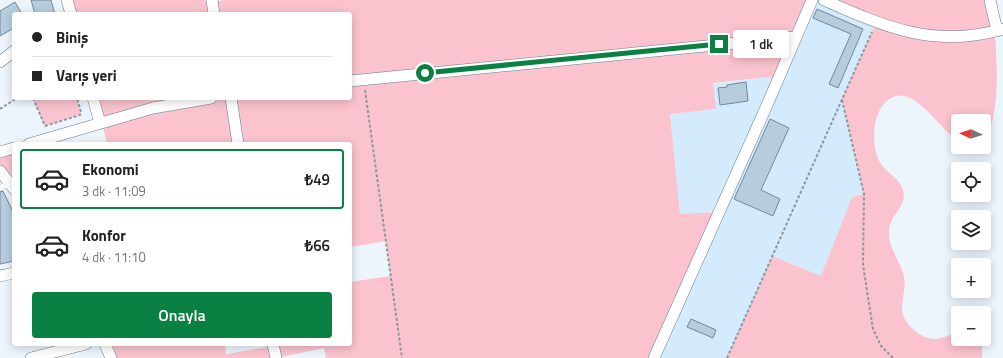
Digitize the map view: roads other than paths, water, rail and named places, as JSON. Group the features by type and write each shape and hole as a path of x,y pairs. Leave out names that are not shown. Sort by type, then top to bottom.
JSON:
{"street":[{"path":"67,0 70,12"},
{"path":"212,0 214,12"},
{"path":"654,358 812,0"},
{"path":"824,0 876,23 908,32 940,36 976,35 1000,30 990,0"},
{"path":"352,81 796,37"},
{"path":"0,62 12,53"},
{"path":"94,100 100,123"},
{"path":"36,142 153,108 199,100"},
{"path":"230,100 238,142"},
{"path":"0,152 12,149"},
{"path":"0,171 8,187"},
{"path":"0,276 12,273"},
{"path":"31,358 78,346"},
{"path":"106,346 111,358"},
{"path":"273,346 276,358"}]}
